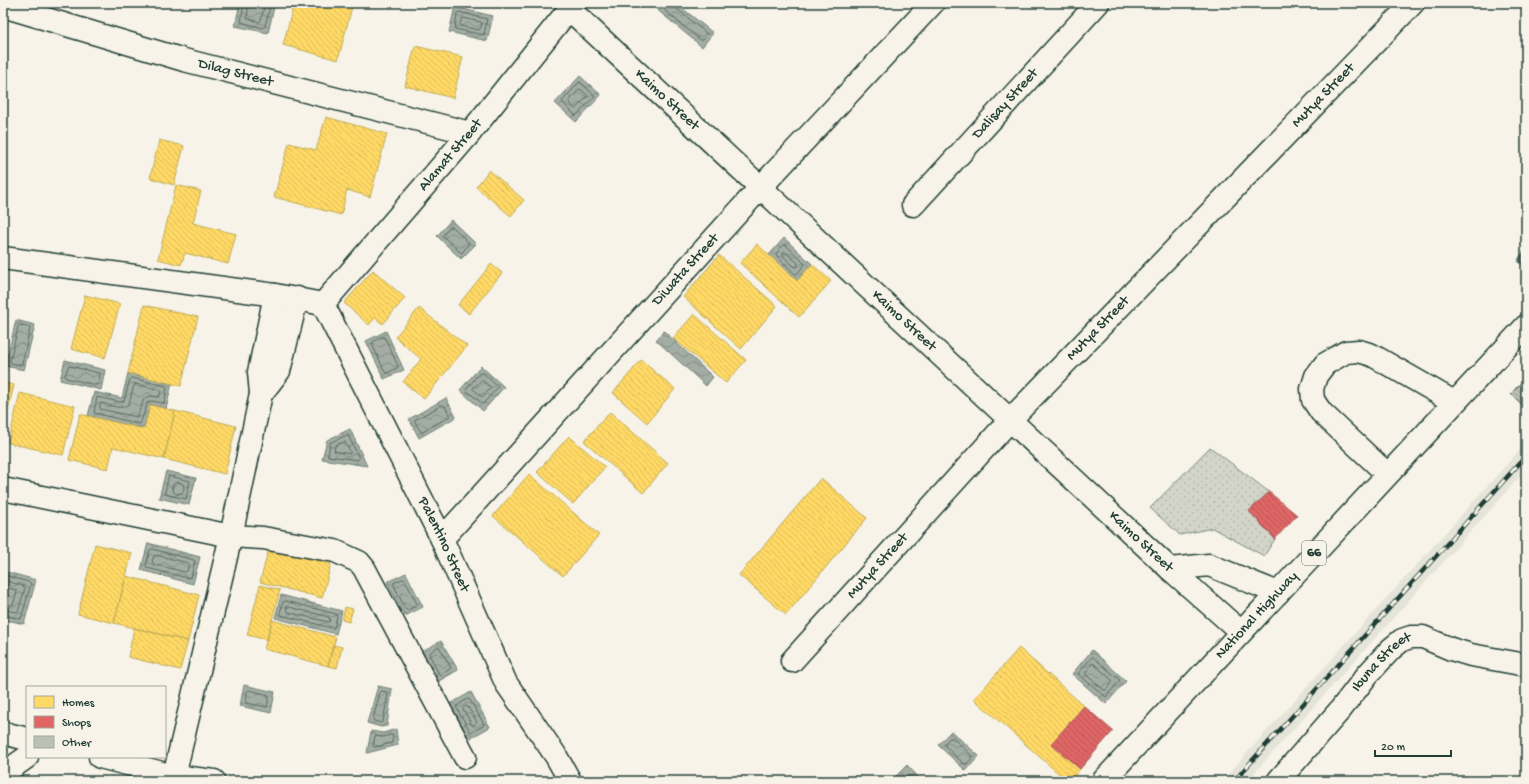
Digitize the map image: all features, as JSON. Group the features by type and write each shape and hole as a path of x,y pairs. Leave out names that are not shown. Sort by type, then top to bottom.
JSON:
{"street":[{"name":"Diwata Street","path":"442,539 760,188 933,3"},
{"name":"Dalisay Street","path":"913,205 1098,3"},
{"name":"Mutya Street","path":"792,661 1010,420 1413,3"},
{"name":"Dilag Street","path":"3,6 184,60 470,133"},
{"name":"Kaimo Street","path":"571,6 760,188 1170,569 1241,632"},
{"name":"Alamat Street","path":"323,304 470,133 571,6"},
{"path":"3,258 297,298 323,304"},
{"path":"174,776 231,536 261,394 259,372 275,295"},
{"path":"261,394 279,371 297,298"},
{"name":"Palentino Street","path":"323,304 442,539 506,683 556,756 570,781"},
{"name":"National Highway","path":"1103,781 1526,326"},
{"path":"1387,474 1321,412 1313,400 1312,389 1316,376 1325,364 1346,352 1359,351 1366,353 1454,402"},
{"path":"3,489 231,536 263,538 335,551 359,562 364,568 465,757"},
{"path":"1170,569 1209,565 1278,593"},
{"name":"Ibuna Street","path":"1278,781 1368,674 1391,649 1402,640 1412,637 1423,637 1451,649 1471,655 1526,666"},
{"path":"3,733 26,739"},
{"path":"3,774 26,758"},
{"path":"104,758 174,776 214,781"}],"shaded area":[{"path":"1526,443 1526,470 1247,781 1222,781"},
{"path":"1210,447 1269,492 1249,511 1275,539 1264,556 1212,528 1180,535 1150,508"}],"water":[{"path":"240,3 275,3 268,33 235,26"},
{"path":"649,3 676,3 713,33 702,47"},
{"path":"455,7 493,16 487,41 449,32"},
{"path":"580,76 601,95 576,122 555,103"},
{"path":"451,220 476,244 461,259 437,236"},
{"path":"784,238 812,264 797,281 769,255"},
{"path":"16,320 35,325 24,370 5,366"},
{"path":"386,331 404,370 384,379 366,341"},
{"path":"664,331 713,377 706,386 656,340"},
{"path":"65,360 105,370 101,390 60,380"},
{"path":"481,366 504,387 483,411 460,390"},
{"path":"128,373 172,383 166,409 150,405 144,429 88,416 94,392 122,398"},
{"path":"446,398 456,417 419,438 409,419"},
{"path":"350,429 367,466 322,459 327,440"},
{"path":"166,471 196,478 189,505 159,498"},
{"path":"148,543 200,557 193,584 141,570"},
{"path":"3,571 36,580 24,624 3,619"},
{"path":"406,573 423,607 405,616 387,582"},
{"path":"281,595 342,611 336,634 275,618"},
{"path":"441,641 458,670 439,681 422,651"},
{"path":"1092,650 1126,681 1106,704 1072,674"},
{"path":"244,685 275,692 271,713 240,706"},
{"path":"378,686 392,689 387,726 381,727 367,723"},
{"path":"471,692 490,727 469,739 450,704"},
{"path":"396,729 398,745 367,753 371,731 383,733"},
{"path":"951,731 979,756 966,771 938,745"},
{"path":"907,765 922,781 891,781"}],"building: Homes":[{"path":"294,3 353,3 338,60 283,45"},
{"path":"415,46 463,57 453,98 405,86"},
{"path":"326,117 387,134 370,197 347,190 341,215 274,197 289,143 316,150"},
{"path":"159,140 184,146 174,185 150,178"},
{"path":"489,170 524,200 511,216 476,187"},
{"path":"176,185 201,191 193,223 236,234 228,264 185,253 181,265 158,259"},
{"path":"757,244 797,281 812,264 831,281 799,317 740,263"},
{"path":"719,255 777,306 741,349 683,297"},
{"path":"491,264 502,273 469,314 458,305"},
{"path":"373,270 405,298 383,324 375,318 369,325 344,303"},
{"path":"85,295 120,304 105,358 71,349"},
{"path":"144,305 198,317 181,386 128,373"},
{"path":"419,308 467,346 424,399 403,382 421,359 395,337"},
{"path":"694,314 746,360 726,383 673,338"},
{"path":"641,360 675,389 647,423 613,393"},
{"path":"3,382 14,385 6,419 3,418"},
{"path":"20,393 75,406 63,455 8,443"},
{"path":"150,405 175,411 164,459 113,447 108,469 69,460 80,414 144,429"},
{"path":"175,411 236,426 225,474 164,459"},
{"path":"610,412 668,463 643,493 584,441"},
{"path":"569,436 605,467 573,504 537,472"},
{"path":"529,474 599,535 563,576 493,516"},
{"path":"821,478 867,518 786,615 739,575"},
{"path":"95,544 132,553 114,623 78,614"},
{"path":"269,548 331,564 322,598 260,582"},
{"path":"126,576 199,595 188,641 114,623"},
{"path":"260,585 280,590 267,640 247,635"},
{"path":"345,607 353,609 349,622 342,620"},
{"path":"272,620 336,637 328,666 264,649"},
{"path":"134,628 188,641 180,670 128,657"},
{"path":"333,645 342,647 337,668 328,666"},
{"path":"1019,648 1084,706 1051,744 1080,769 1070,781 1067,781 974,699"}],"building: Shops":[{"path":"1269,492 1297,515 1275,539 1249,511"},
{"path":"1084,706 1113,731 1080,769 1051,744"}],"building: Other":[{"path":"1526,377 1526,408 1511,394"}],"waterway":[{"path":"1522,260 1526,254"}],"railway":[{"path":"1234,781 1526,456"}]}
